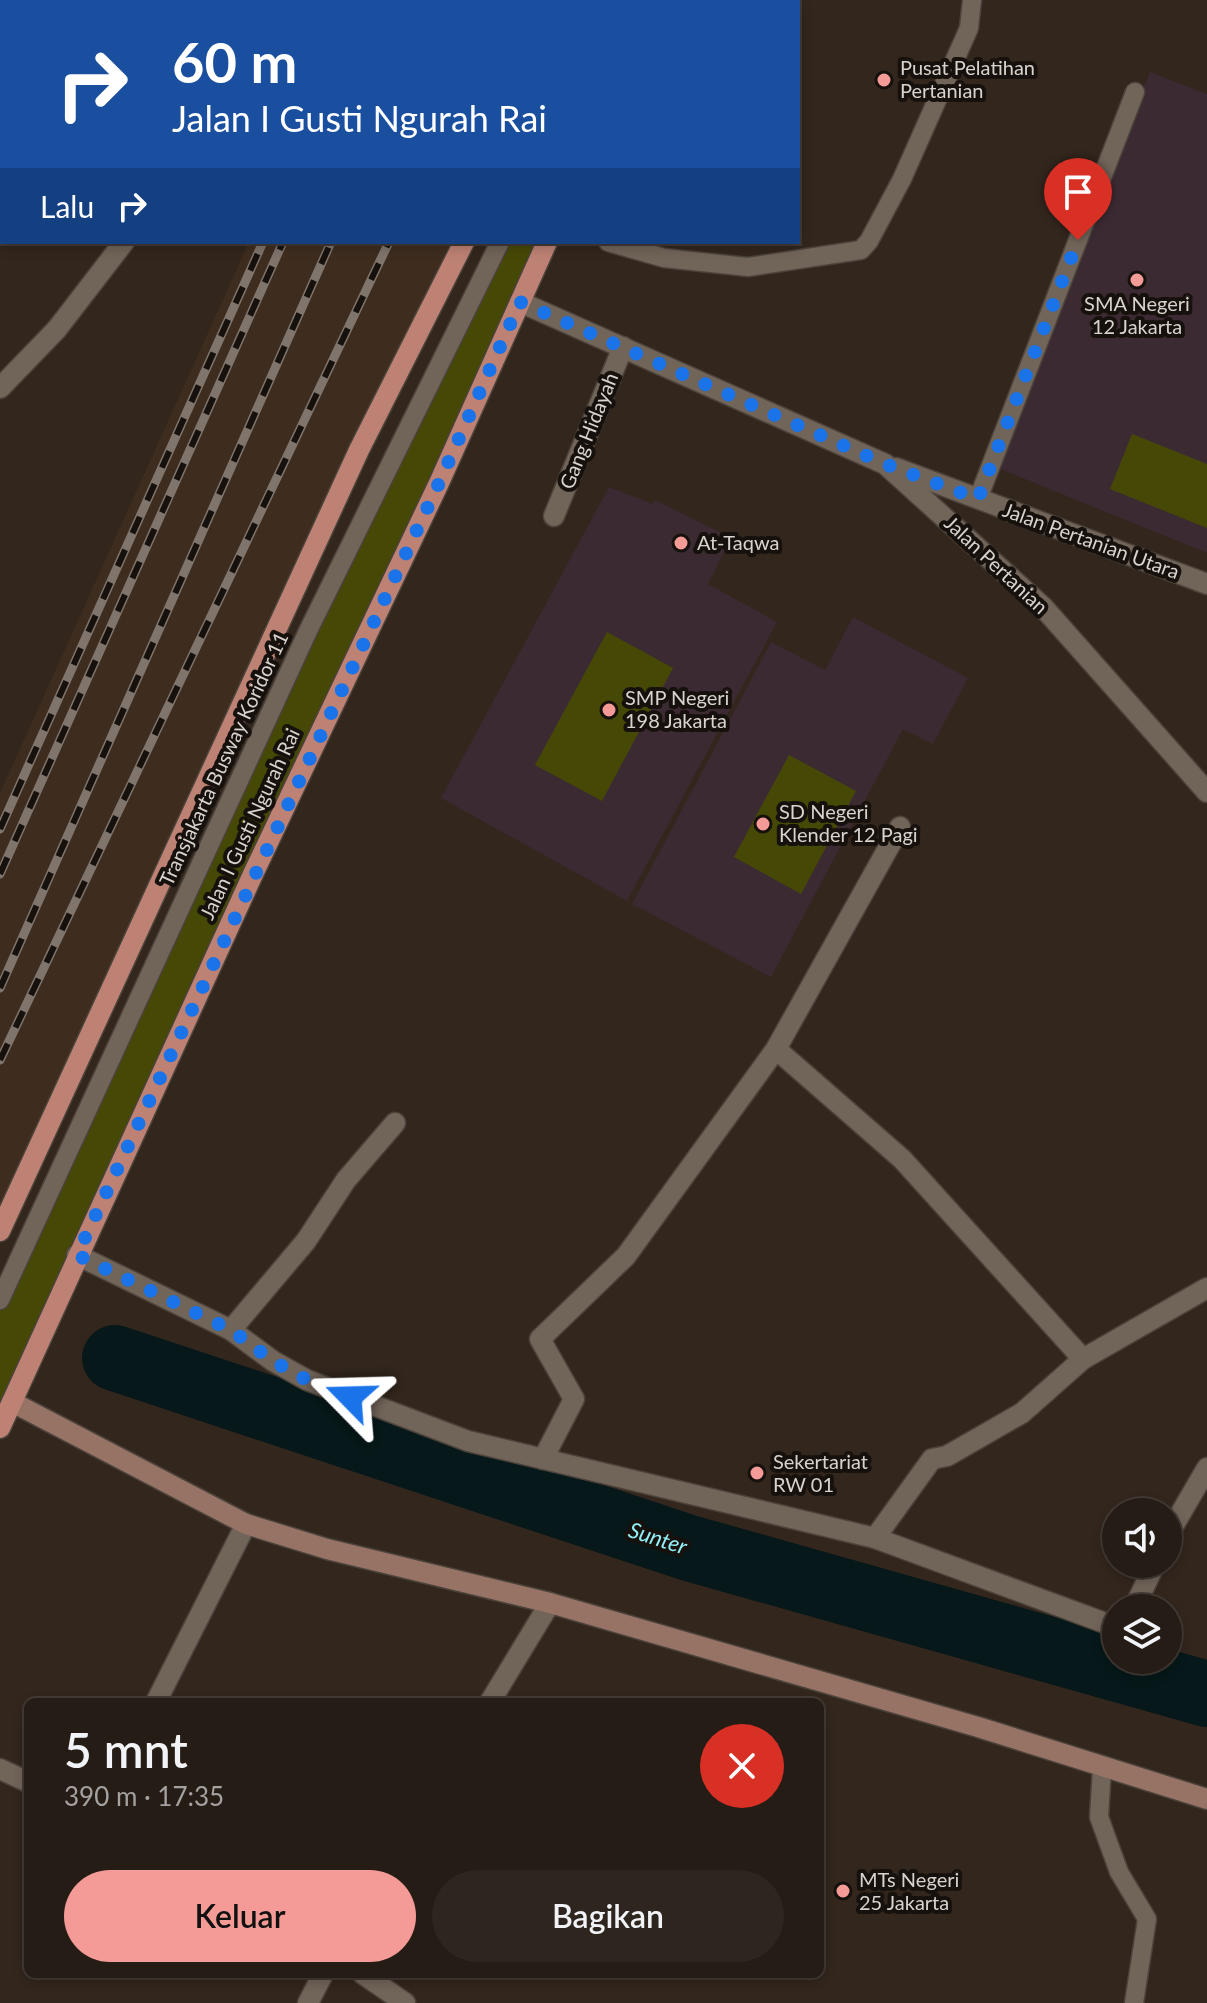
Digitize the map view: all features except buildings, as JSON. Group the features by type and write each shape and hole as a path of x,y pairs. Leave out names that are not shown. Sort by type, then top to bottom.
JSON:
{"main road":[{"path":"0,1231 359,450 463,244"},
{"name":"Jalan I Gusti Ngurah Rai","path":"0,1428 77,1255 439,483 546,244"}],"street":[{"path":"0,388 57,329 122,244"},
{"name":"Jalan Pertanian","path":"520,302 885,464 1043,607 1207,792"},
{"name":"Gang Hidayah","path":"554,516 623,347"},
{"name":"Jalan Pertanian Utara","path":"885,464 1207,584"},
{"path":"543,1459 574,1399 540,1339 626,1256 776,1049 900,827"},
{"path":"776,1049 902,1159 1083,1359"},
{"path":"231,1330 306,1241 346,1180 395,1123"},
{"path":"77,1255 231,1330 273,1361 307,1380 468,1441 875,1538 1102,1622"},
{"path":"875,1538 932,1459 947,1456 1022,1413 1083,1359 1207,1288"},
{"path":"12,1402 246,1524 327,1549 550,1603 978,1727 1207,1799"},
{"path":"1182,1511 1207,1468"},
{"path":"158,1698 246,1524"},
{"path":"492,1698 550,1603"},
{"path":"0,1769 24,1780"},
{"path":"308,2003 321,1978"},
{"path":"369,1978 405,2003"}],"lane":[{"path":"615,244 664,258 748,267 861,250 869,241 902,179 969,28 972,0"},
{"path":"978,499 1135,92"},
{"name":"Transjakarta Busway Koridor 11","path":"0,1300 308,631 499,244"},
{"path":"1102,1768 1099,1817 1119,1872 1147,1919 1134,2003"}],"shaded area":[{"name":"SMA Negeri 12 Jakarta","path":"1150,72 1207,94 1207,553 993,466"},
{"path":"248,244 463,244 0,1229 0,793"},
{"path":"499,244 546,244 0,1428 0,1300"},
{"path":"1132,434 1207,464 1207,528 1110,489"},
{"name":"SMP Negeri 198 Jakarta","path":"609,487 653,504 655,500 731,538 708,584 777,622 627,901 441,798"},
{"name":"SD Negeri Klender 12 Pagi","path":"853,617 968,678 933,744 903,729 771,977 632,904 771,642 825,670"},
{"path":"607,632 673,668 602,801 535,765"},
{"path":"789,755 856,791 801,894 734,857"}],"waterway":[{"name":"Sunter","path":"115,1358 689,1548 1207,1694"}],"railway":[{"path":"0,829 262,244"},
{"path":"0,874 282,244"},
{"path":"0,988 330,244"},
{"path":"0,1060 388,244"}],"place":[{"name":"Pusat Pelatihan Pertanian","path":"884,80"},
{"name":"SMA Negeri 12 Jakarta","path":"1137,280"},
{"name":"At-Taqwa","path":"681,543"},
{"name":"SMP Negeri 198 Jakarta","path":"609,710"},
{"name":"SD Negeri Klender 12 Pagi","path":"763,824"},
{"name":"Sekertariat RW 01","path":"757,1473"},
{"name":"MTs Negeri 25 Jakarta","path":"843,1891"}],"route":[{"path":"350,1397 307,1380 273,1361 231,1330 77,1255 439,483 520,302 885,464 978,499 1078,240"}]}
